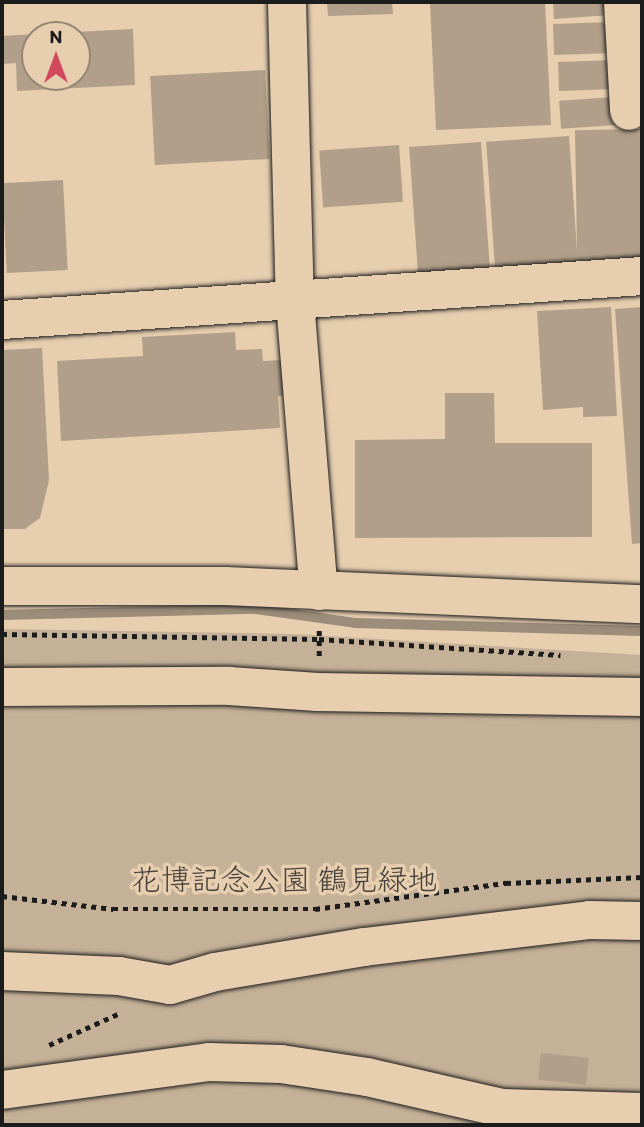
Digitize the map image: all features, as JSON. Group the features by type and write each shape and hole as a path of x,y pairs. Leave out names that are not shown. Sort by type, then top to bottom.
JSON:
{"street":[{"path":"287,2 295,302 319,591"},
{"path":"623,2 629,110"},
{"path":"2,320 295,302 642,276"},
{"path":"2,586 319,591 642,604"},
{"path":"2,687 229,687 318,692 642,697"},
{"path":"2,971 119,976 170,985 215,972 363,947 590,920 642,921"},
{"path":"2,1090 29,1083 65,1082 209,1062 281,1064 367,1077 502,1108 642,1112"}],"path":[{"path":"318,692 319,591"},
{"path":"2,634 319,639 562,656"},
{"path":"2,897 113,909 316,909 506,883 642,877"},
{"path":"49,1044 137,1006 170,985"}],"green space":[{"name":"花博記念公園 鶴見緑地","path":"2,629 294,634 642,655 642,1125 2,1125"}],"building":[{"path":"327,2 392,2 393,14 328,16"},
{"path":"545,2 551,125 436,130 430,3"},
{"path":"553,2 609,2 610,15 554,19"},
{"path":"612,22 613,53 554,55 553,24"},
{"path":"133,29 135,85 91,87 91,31"},
{"path":"21,35 21,91 17,91 16,63 2,64 2,36"},
{"path":"615,60 616,89 559,91 558,62"},
{"path":"265,70 270,159 155,165 150,76"},
{"path":"614,97 616,125 561,129 559,101"},
{"path":"640,129 642,265 577,266 575,130"},
{"path":"569,136 578,269 495,274 486,142"},
{"path":"481,142 490,270 418,275 409,147"},
{"path":"399,145 403,202 323,207 319,151"},
{"path":"63,180 68,270 7,273 2,183"},
{"path":"611,307 617,416 583,417 583,407 543,410 537,311"},
{"path":"642,307 642,543 632,544 615,309"},
{"path":"235,332 236,350 262,349 263,361 285,360 287,396 278,396 280,428 61,441 57,361 143,356 142,337"},
{"path":"42,348 49,480 40,518 25,529 2,529 2,350"},
{"path":"445,393 494,393 495,443 592,443 592,537 355,538 355,440 445,439"},
{"path":"541,1053 589,1058 586,1085 538,1080"}],"waterway":[{"path":"2,615 256,609 355,623 642,631"}]}
